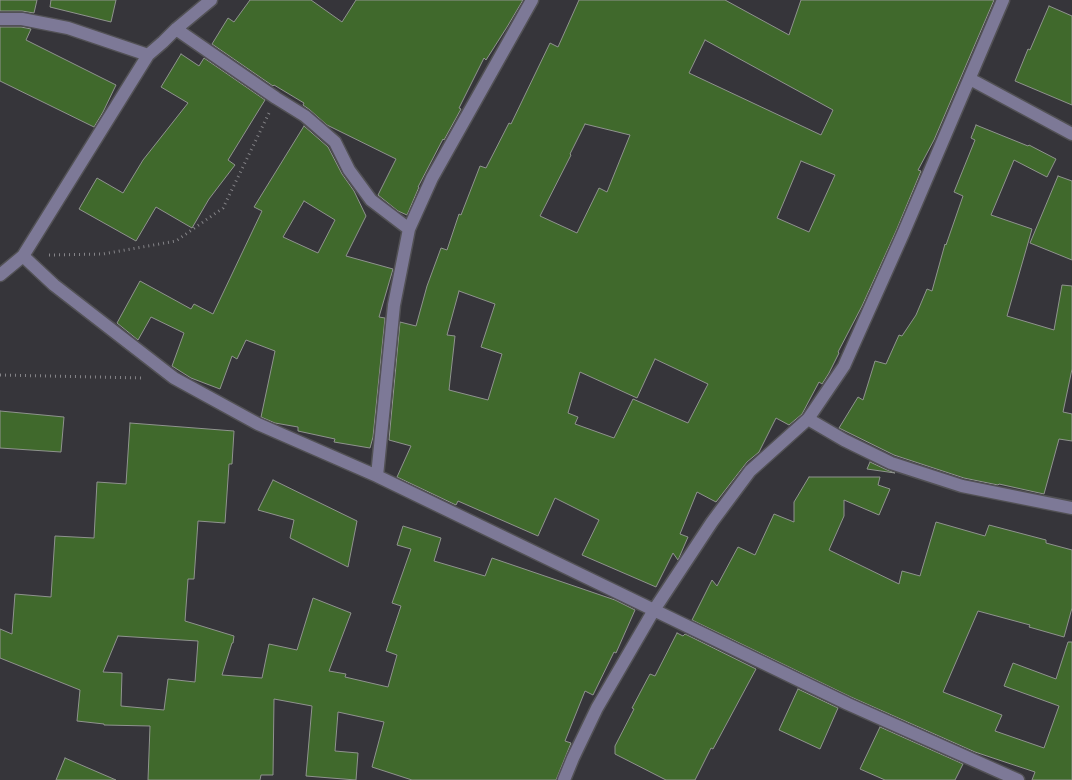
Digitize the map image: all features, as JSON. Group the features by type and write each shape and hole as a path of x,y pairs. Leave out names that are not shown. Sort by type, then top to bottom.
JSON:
{"street":[{"path":"0,275 23,256 148,55 211,0"},
{"path":"377,476 394,305 409,229 432,178 532,0"},
{"path":"564,780 597,708 654,610 712,522 750,471 808,418 844,366 903,234 1003,0"},
{"path":"0,20 22,20 68,28 148,55"},
{"path":"176,29 305,116 335,142 349,170 371,200 409,229"},
{"path":"970,79 1072,134"},
{"path":"23,256 54,285 174,378 258,424 377,476 848,704 1018,780"},
{"path":"808,418 844,440 891,463 962,486 1072,508"}],"path":[{"path":"23,256 103,254 176,241 223,208 276,98"},
{"path":"0,375 174,378"}],"building":[{"path":"0,0 37,0 34,13 0,11"},
{"path":"51,0 116,0 111,22 50,7"},
{"path":"250,0 311,0 342,22 356,0 523,0 486,60 484,58 459,108 461,109 418,187 407,215 398,211 378,195 396,159 327,125 303,105 304,103 273,86 212,44 228,18 234,22"},
{"path":"579,0 725,0 789,35 801,0 994,0 934,140 918,170 921,171 896,231 829,373 822,384 819,382 802,414 789,425 776,418 759,452 747,462 716,502 697,492 680,534 688,537 678,560 673,553 656,587 582,555 599,520 555,498 538,536 458,501 456,505 397,477 411,446 389,440 400,322 416,326 427,286 441,248 447,250 459,214 461,215 480,166 486,168 509,123 511,124 550,43 558,47","holes":["705,40 833,110 821,135 689,73","585,124 630,135 607,192 599,188 577,233 540,216","801,161 835,175 809,232 777,218","459,291 495,304 481,347 502,354 488,400 449,390 455,336 447,335","655,359 708,384 688,423 633,399 614,438 575,424 578,417 568,413 580,372 637,398"]},
{"path":"1049,6 1072,16 1072,105 1015,81"},
{"path":"0,27 31,29 26,40 116,85 94,127 0,81"},
{"path":"181,54 199,66 204,58 265,100 228,160 235,165 209,199 192,228 156,207 136,241 79,209 97,178 123,193 143,160 188,103 161,87"},
{"path":"976,125 1029,145 1056,159 1047,177 1014,160 991,215 1032,229 1007,316 1054,330 1062,285 1072,286 1072,369 1063,412 1072,414 1072,441 1059,439 1044,494 964,478 894,455 839,428 858,397 863,400 875,361 886,364 899,335 902,336 916,315 927,289 932,291 945,244 963,196 954,192 975,140 971,138"},
{"path":"304,126 328,147 342,174 354,191 366,216 346,256 393,269 379,317 385,318 373,437 370,448 334,442 335,439 298,431 298,427 275,423 261,417 275,351 246,340 237,359 232,356 220,389 191,378 172,366 184,333 151,317 138,340 117,323 140,281 191,309 194,304 213,314 262,211 254,207","holes":["304,201 335,220 318,253 283,237"]},
{"path":"1058,176 1072,181 1072,260 1030,243"},
{"path":"0,411 64,417 61,452 0,448"},
{"path":"130,423 234,431 232,464 229,464 225,523 198,521 194,579 188,579 185,621 234,636 222,675 262,678 269,644 297,650 313,598 351,613 329,671 346,674 345,677 388,687 397,655 386,651 401,606 392,603 411,549 397,545 403,526 441,538 434,561 485,576 492,558 615,600 635,610 616,653 614,652 593,695 585,691 565,741 571,743 556,780 412,780 372,767 384,722 338,712 335,751 358,753 356,780 306,776 312,706 274,699 273,775 261,775 260,780 148,780 150,726 104,725 77,721 80,690 0,658 0,629 12,634 15,594 51,597 55,536 94,538 97,482 126,484","holes":["118,636 198,641 195,682 168,679 164,710 121,706 122,673 103,672"]},
{"path":"870,462 887,470 895,473 867,469"},
{"path":"809,477 880,477 878,485 890,489 879,515 844,500 844,516 829,550 899,584 902,571 920,576 936,522 985,536 989,525 1046,540 1046,543 1072,550 1072,608 1064,637 1029,627 1030,625 978,611 943,692 1002,715 995,731 1044,748 1059,706 1004,686 1013,663 1056,679 1068,642 1072,642 1072,780 1032,780 1035,772 975,752 851,697 692,620 712,580 717,586 738,547 755,555 774,514 794,522 794,502"},
{"path":"273,480 357,521 348,567 290,538 294,520 258,510"},
{"path":"677,633 683,636 685,634 756,669 695,780 666,780 615,754 615,746 634,709 632,708 650,674 655,676"},
{"path":"798,689 838,708 820,749 779,730"},
{"path":"880,727 963,764 955,780 885,780 860,769"},
{"path":"65,758 116,780 56,780"}]}
